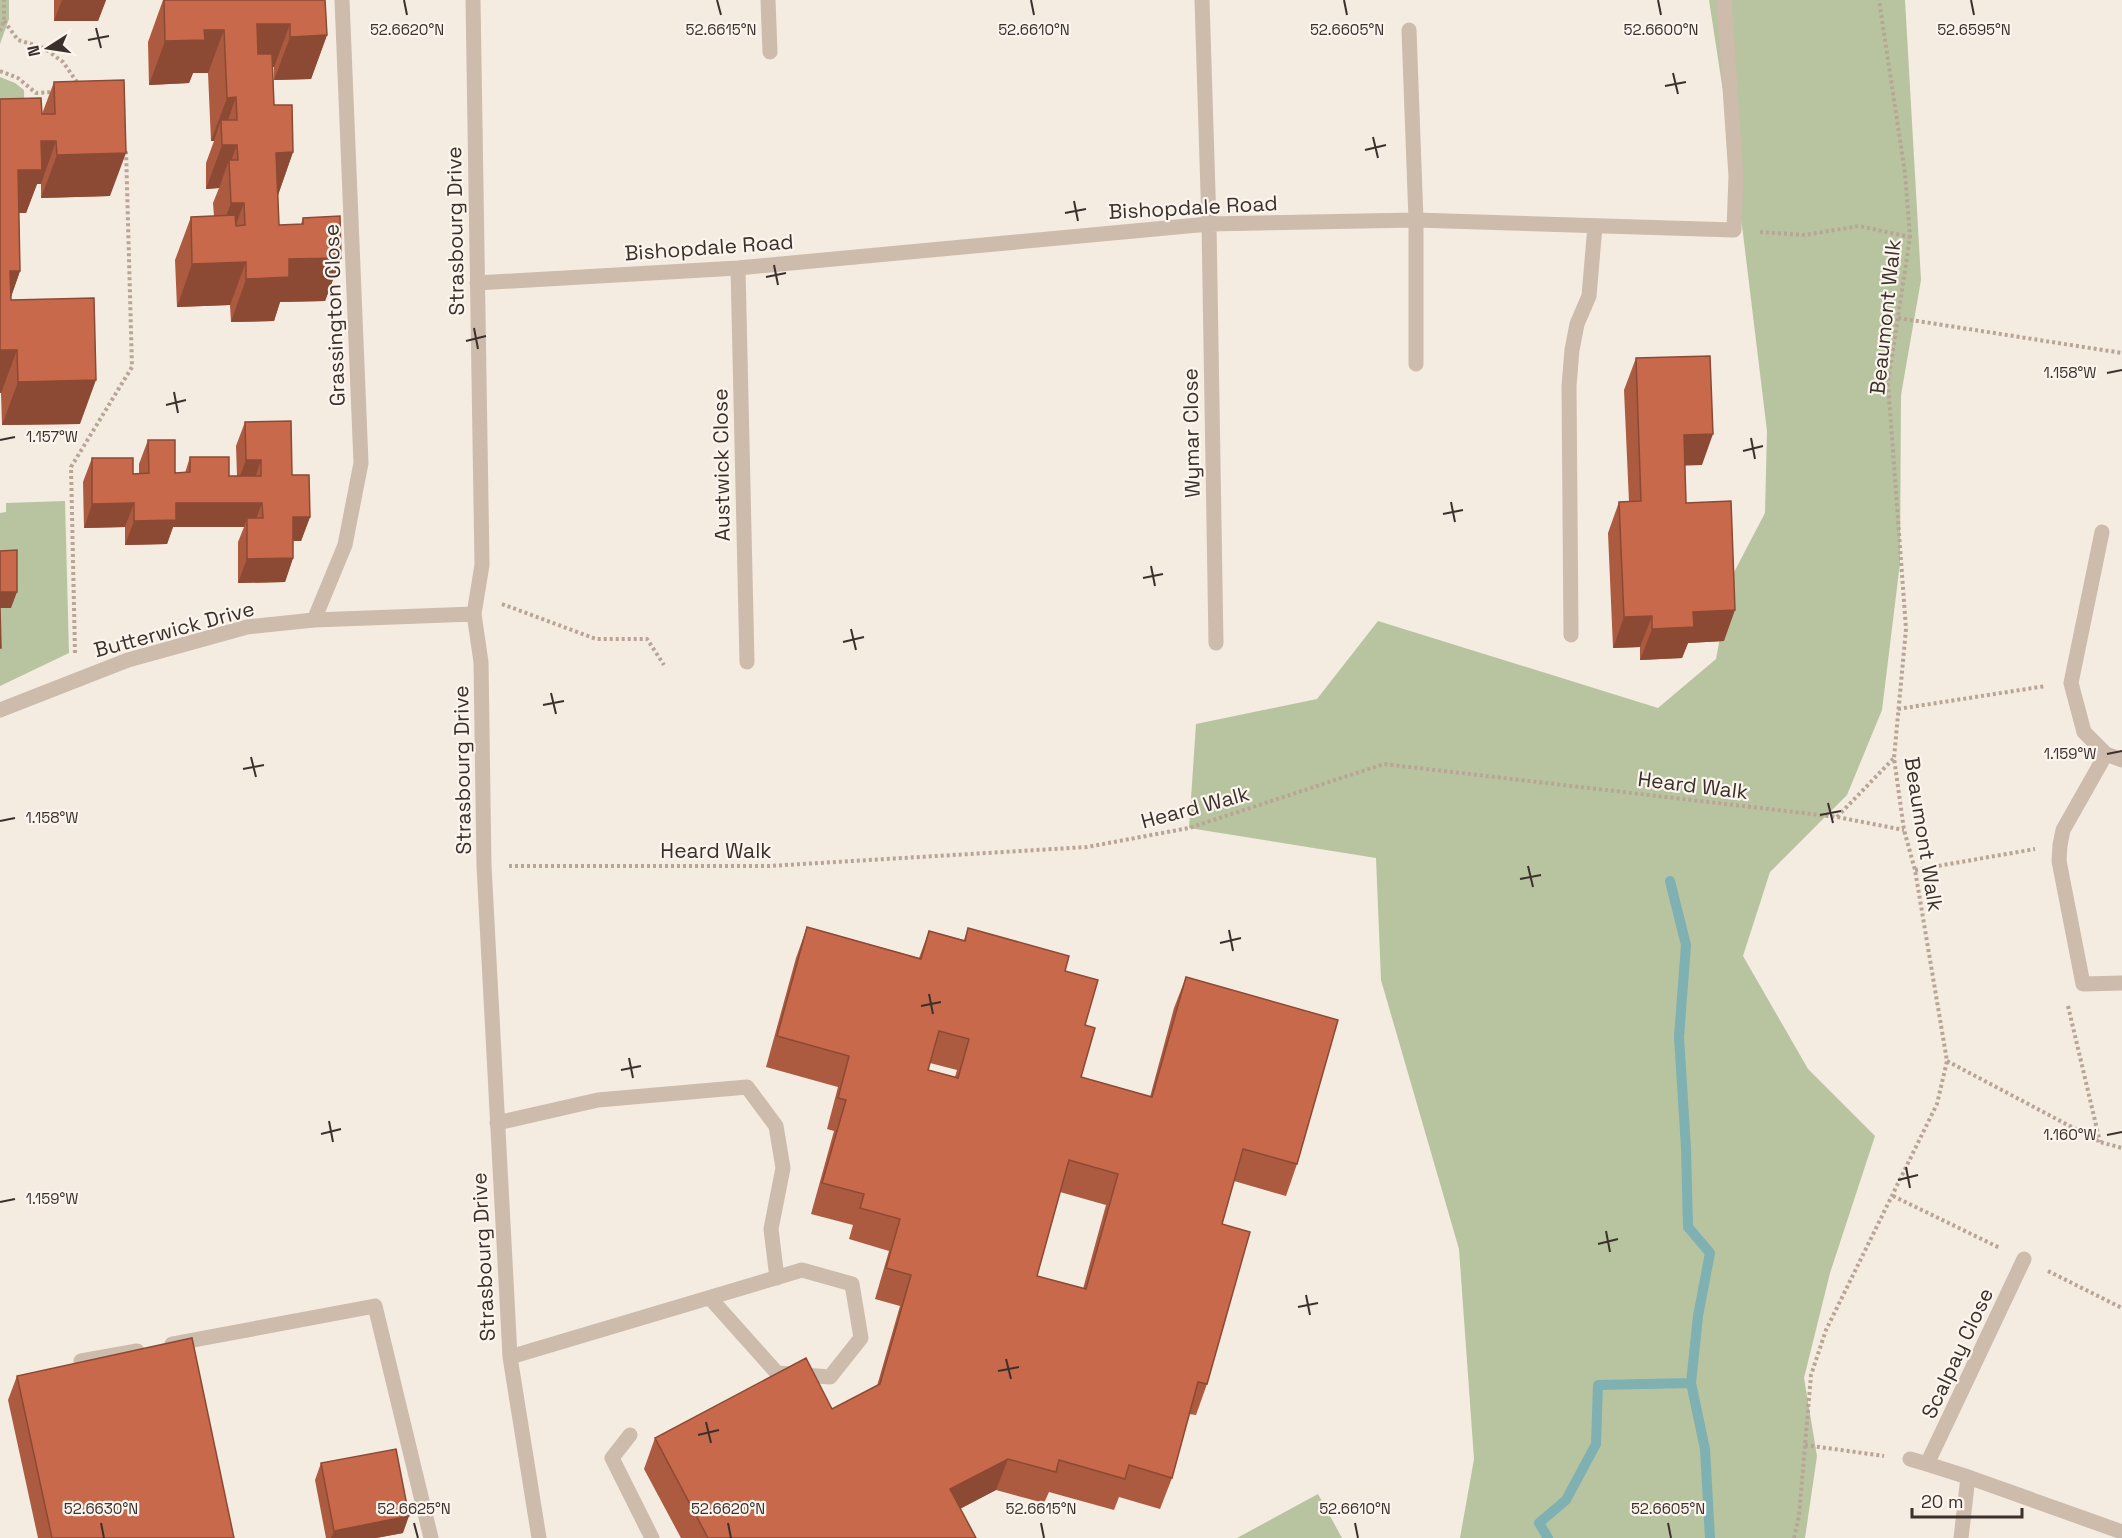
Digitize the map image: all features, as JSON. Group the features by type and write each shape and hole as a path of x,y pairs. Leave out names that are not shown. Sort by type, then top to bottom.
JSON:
{"street":[{"name":"Grassington Close","path":"314,620 345,545 361,462 342,0"},
{"name":"Strasbourg Drive","path":"473,0 482,564 474,614 482,662 484,866 510,1357 539,1538"},
{"path":"768,0 770,52"},
{"name":"Wymar Close","path":"1202,0 1209,224 1216,643"},
{"path":"1724,0 1736,176 1734,230"},
{"path":"1409,30 1416,220 1416,364"},
{"name":"Bishopdale Road","path":"477,282 738,268 1209,224 1416,220 1734,230"},
{"path":"1571,635 1569,386 1577,324 1589,296 1594,226"},
{"name":"Austwick Close","path":"738,268 747,662"},
{"path":"2102,532 2071,683 2084,732 2106,754 2122,760"},
{"name":"Butterwick Drive","path":"0,710 128,660 247,627 314,620 474,614"},
{"path":"2106,754 2063,830 2059,861 2084,984 2122,983"},
{"path":"497,1124 598,1100 747,1087 776,1126 783,1168 771,1229 777,1278"},
{"name":"Scalpay Close","path":"1927,1464 2024,1259"},
{"path":"510,1357 802,1270 852,1284 861,1338 830,1377 777,1373 710,1298"},
{"path":"81,1361 375,1306 431,1538"},
{"path":"630,1435 612,1458 652,1538"},
{"path":"1910,1460 1968,1477 2122,1532"},
{"path":"1961,1538 1968,1477"}],"path":[{"path":"0,31 4,21 4,0"},
{"name":"Beaumont Walk","path":"1794,1538 1799,1516 1811,1375 1826,1330 1937,1104 1947,1061 1915,870 1904,830 1894,758 1906,629 1888,383 1910,237 1905,173 1879,0"},
{"path":"4,21 18,40 44,48 63,62 81,88 72,89"},
{"path":"0,71 18,78 36,93 63,91"},
{"path":"76,680 71,467 132,367 126,144"},
{"path":"1734,230 1805,235 1858,226 1910,237"},
{"path":"1898,318 2122,353"},
{"path":"477,595 596,639 647,639 664,665"},
{"path":"1899,709 2071,683"},
{"path":"1837,817 1894,758"},
{"name":"Heard Walk","path":"484,866 769,866 1087,847 1189,828 1384,764 1837,817 1904,830"},
{"path":"1915,870 2060,845"},
{"path":"2084,984 2068,1005 2100,1142"},
{"path":"1947,1061 2100,1142 2122,1148"},
{"path":"1805,1444 1910,1460"}],"green space":[{"path":"0,0 9,0 9,19 0,44"},
{"path":"1709,0 1905,0 1921,280 1901,395 1900,563 1882,710 1847,795 1770,872 1743,956 1808,1069 1875,1136 1830,1273 1804,1378 1817,1456 1805,1538 1460,1538 1474,1459 1459,1249 1381,980 1376,858 1189,828 1196,724 1317,699 1378,621 1658,708 1716,659 1731,578 1765,513 1767,431 1736,176"},
{"path":"0,77 15,83 24,90 25,141 0,142"},
{"path":"65,501 69,653 0,686 0,608 11,608 0,567 0,513 6,512 6,503"},
{"path":"1318,1494 1342,1538 1237,1538"}],"building":[{"path":"164,0 325,0 327,35 290,37 290,24 257,24 258,54 272,54 274,105 292,105 293,152 276,153 279,225 303,224 303,218 340,216 341,258 289,259 289,277 246,279 246,262 192,264 191,217 235,215 236,226 245,225 244,203 231,203 229,160 238,160 237,145 222,145 221,120 237,120 236,97 227,98 224,30 204,30 205,40 165,41"},
{"path":"124,80 126,153 57,155 56,141 41,141 42,170 18,170 20,271 10,271 11,300 94,298 96,380 18,382 17,350 0,350 0,99 41,98 42,114 55,114 54,82"},
{"path":"1710,356 1713,434 1684,435 1686,503 1731,501 1735,610 1693,612 1694,627 1652,629 1652,616 1624,617 1619,502 1641,501 1636,358"},
{"path":"291,421 292,475 309,475 310,517 293,517 293,558 247,559 247,518 263,518 262,503 176,503 176,520 134,521 134,503 92,504 92,458 133,458 133,474 149,473 148,440 175,440 175,473 190,472 190,457 229,457 229,476 261,476 261,460 246,460 245,422"},
{"path":"17,550 17,592 0,592 0,551"},
{"path":"807,927 921,959 929,931 965,941 968,928 1069,956 1065,971 1098,980 1085,1025 1095,1028 1081,1077 1152,1097 1186,977 1338,1020 1297,1164 1243,1149 1222,1224 1250,1232 1207,1384 1198,1382 1172,1478 1129,1465 1125,1479 1059,1460 1056,1472 1008,1459 950,1489 976,1538 708,1538 655,1438 806,1358 832,1409 880,1384 911,1275 886,1268 900,1219 860,1208 864,1194 822,1183 846,1100 838,1098 849,1056 777,1036","holes":["939,1031 969,1039 958,1078 928,1070","1069,1160 1118,1174 1086,1289 1037,1276"]},
{"path":"192,1338 234,1538 52,1538 17,1376"},
{"path":"396,1449 409,1516 334,1531 321,1463"}],"waterway":[{"path":"1670,881 1686,945 1679,1037 1688,1227 1710,1253 1698,1316 1691,1383 1705,1449 1710,1538"},
{"path":"1548,1538 1539,1523 1566,1500 1596,1444 1598,1385 1691,1383"}]}
